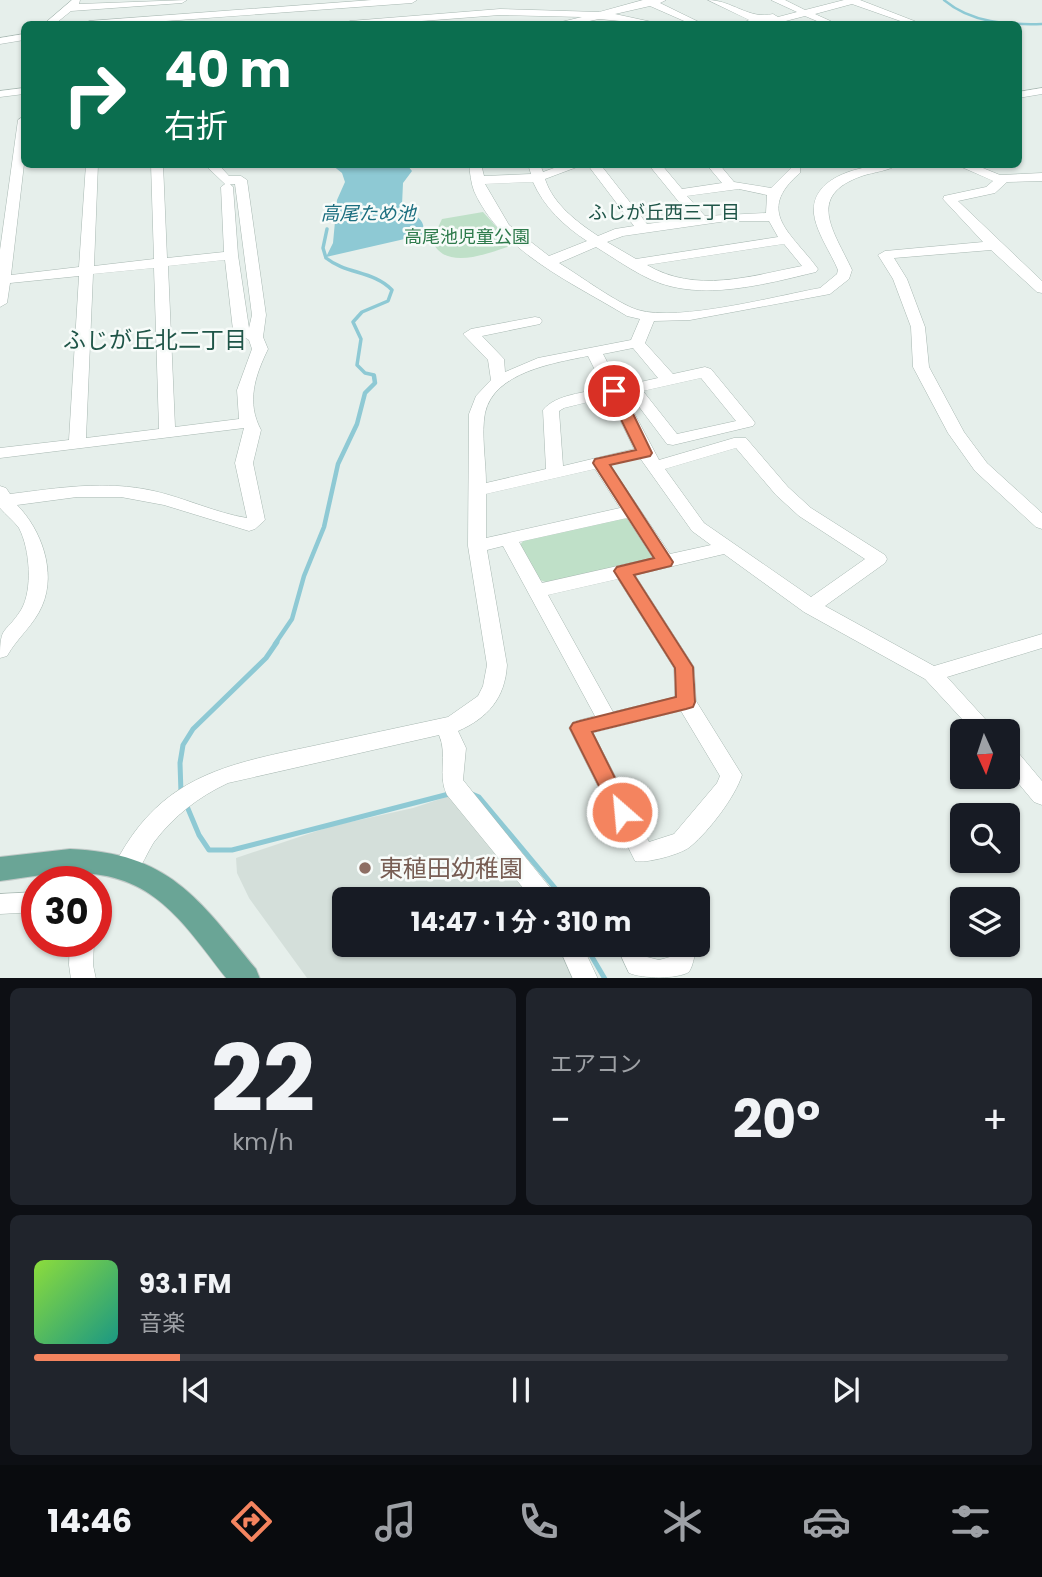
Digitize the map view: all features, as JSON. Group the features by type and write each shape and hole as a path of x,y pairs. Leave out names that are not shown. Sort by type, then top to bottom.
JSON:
{"main road":[{"path":"0,869 72,861 99,862 125,868 155,880 179,897 245,978"}],"street":[{"path":"53,21 78,0"},
{"path":"68,8 182,0"},
{"path":"234,0 237,19"},
{"path":"178,21 237,19 412,0"},
{"path":"442,0 446,21 495,13 544,10 605,14 636,21"},
{"path":"493,0 495,13"},
{"path":"639,0 656,1 693,21"},
{"path":"713,0 760,21"},
{"path":"770,21 800,10 776,0"},
{"path":"772,21 852,0 908,21"},
{"path":"593,21 605,14 656,1"},
{"path":"806,13 825,21"},
{"path":"0,40 21,37"},
{"path":"1022,94 1042,91"},
{"path":"0,94 21,92"},
{"path":"0,167 21,162 0,303"},
{"path":"77,443 92,168"},
{"path":"157,168 167,432"},
{"path":"1,497 96,490 120,491 181,503 249,525 256,520 244,463 253,430 248,423 243,400 249,375 260,349 255,337 259,315 241,180 226,180 214,168"},
{"path":"476,168 484,199 504,228 548,262 621,308 649,317 690,316 814,293 833,287 844,276 845,270 819,208 825,193 853,175 878,168"},
{"path":"478,180 554,168"},
{"path":"596,168 643,228"},
{"path":"657,168 701,220"},
{"path":"715,168 731,186"},
{"path":"535,171 547,198 561,214 595,241 670,283 702,286 811,269 772,217 769,200 782,180 796,170 791,168"},
{"path":"971,168 1002,180 1042,177"},
{"path":"1002,180 990,190 949,199 972,226 997,245 1042,289"},
{"path":"678,193 731,186 773,192"},
{"path":"227,187 231,255 241,330 255,337"},
{"path":"548,262 595,241 643,228 727,217 772,217"},
{"path":"635,263 789,239"},
{"path":"997,245 885,255 900,279 918,327 921,367 956,433 981,467 1042,523"},
{"path":"2,280 231,255"},
{"path":"637,343 649,317"},
{"path":"499,382 496,359 471,334 535,321"},
{"path":"125,868 140,841 162,816 178,801 209,780 240,770 445,726 479,711 488,702 496,681 498,665 477,546 478,407 484,395 524,367 637,343"},
{"path":"637,343 669,380"},
{"path":"594,352 650,460 690,519 725,548 811,607 932,674 975,719"},
{"path":"705,372 747,423 673,440 634,388 669,380 705,372"},
{"path":"555,473 551,410 570,400 614,391"},
{"path":"0,453 248,423"},
{"path":"477,491 600,463 650,460 740,442 782,491 805,512 878,559 811,607"},
{"path":"600,463 665,562"},
{"path":"0,652 33,606 37,580 35,554 29,530 1,497"},
{"path":"477,546 632,511"},
{"path":"508,539 608,721"},
{"path":"537,591 725,548"},
{"path":"623,571 684,667 686,702 731,775 727,787 682,842 643,854 580,728 686,702"},
{"path":"932,674 1042,641"},
{"path":"445,726 454,748 452,780 455,789 537,887"},
{"path":"1020,770 1042,796"},
{"path":"0,904 21,903"},
{"path":"81,957 84,978"},
{"path":"576,957 586,978"},
{"path":"633,957 646,969 664,971 679,964"}],"shaded area":[{"name":"東稙田幼稚園","path":"452,795 532,887 332,887 332,957 567,957 577,978 307,978 249,898 237,873 236,858 332,826 413,808"}],"green space":[{"name":"高尾池児童公園","path":"483,212 513,245 469,258 447,256 438,250 432,240 442,219"},
{"path":"621,518 630,519 653,554 649,560 548,583 540,580 520,545 524,540"}],"water":[{"name":"高尾ため池","path":"336,168 410,168 412,171 403,183 402,205 421,221 424,229 422,235 326,257 333,243 337,200 345,182 342,173"}],"waterway":[{"path":"944,0 966,14 990,21"},
{"path":"1022,24 1042,24"},
{"path":"327,229 323,248 326,258 342,267 377,279 392,290 388,301 362,312 353,322 361,339 357,365 365,373 374,376"},
{"path":"275,644 292,619 304,576 324,527 338,464 357,424 365,393 375,383 374,376"},
{"path":"181,793 180,763 183,745 193,729 266,658 277,642"},
{"path":"186,804 199,835 209,850 232,850 449,794"},
{"path":"472,794 479,797 554,887"},
{"path":"592,957 604,978"}],"place":[{"name":"東稙田幼稚園","path":"365,868"}],"district":[{"name":"ふじが丘西三丁目","path":"664,212"},
{"name":"ふじが丘北二丁目","path":"155,340"}],"route":[{"path":"614,391 645,453 600,463 665,562 623,571 684,667 686,702 580,728 622,812"}]}
